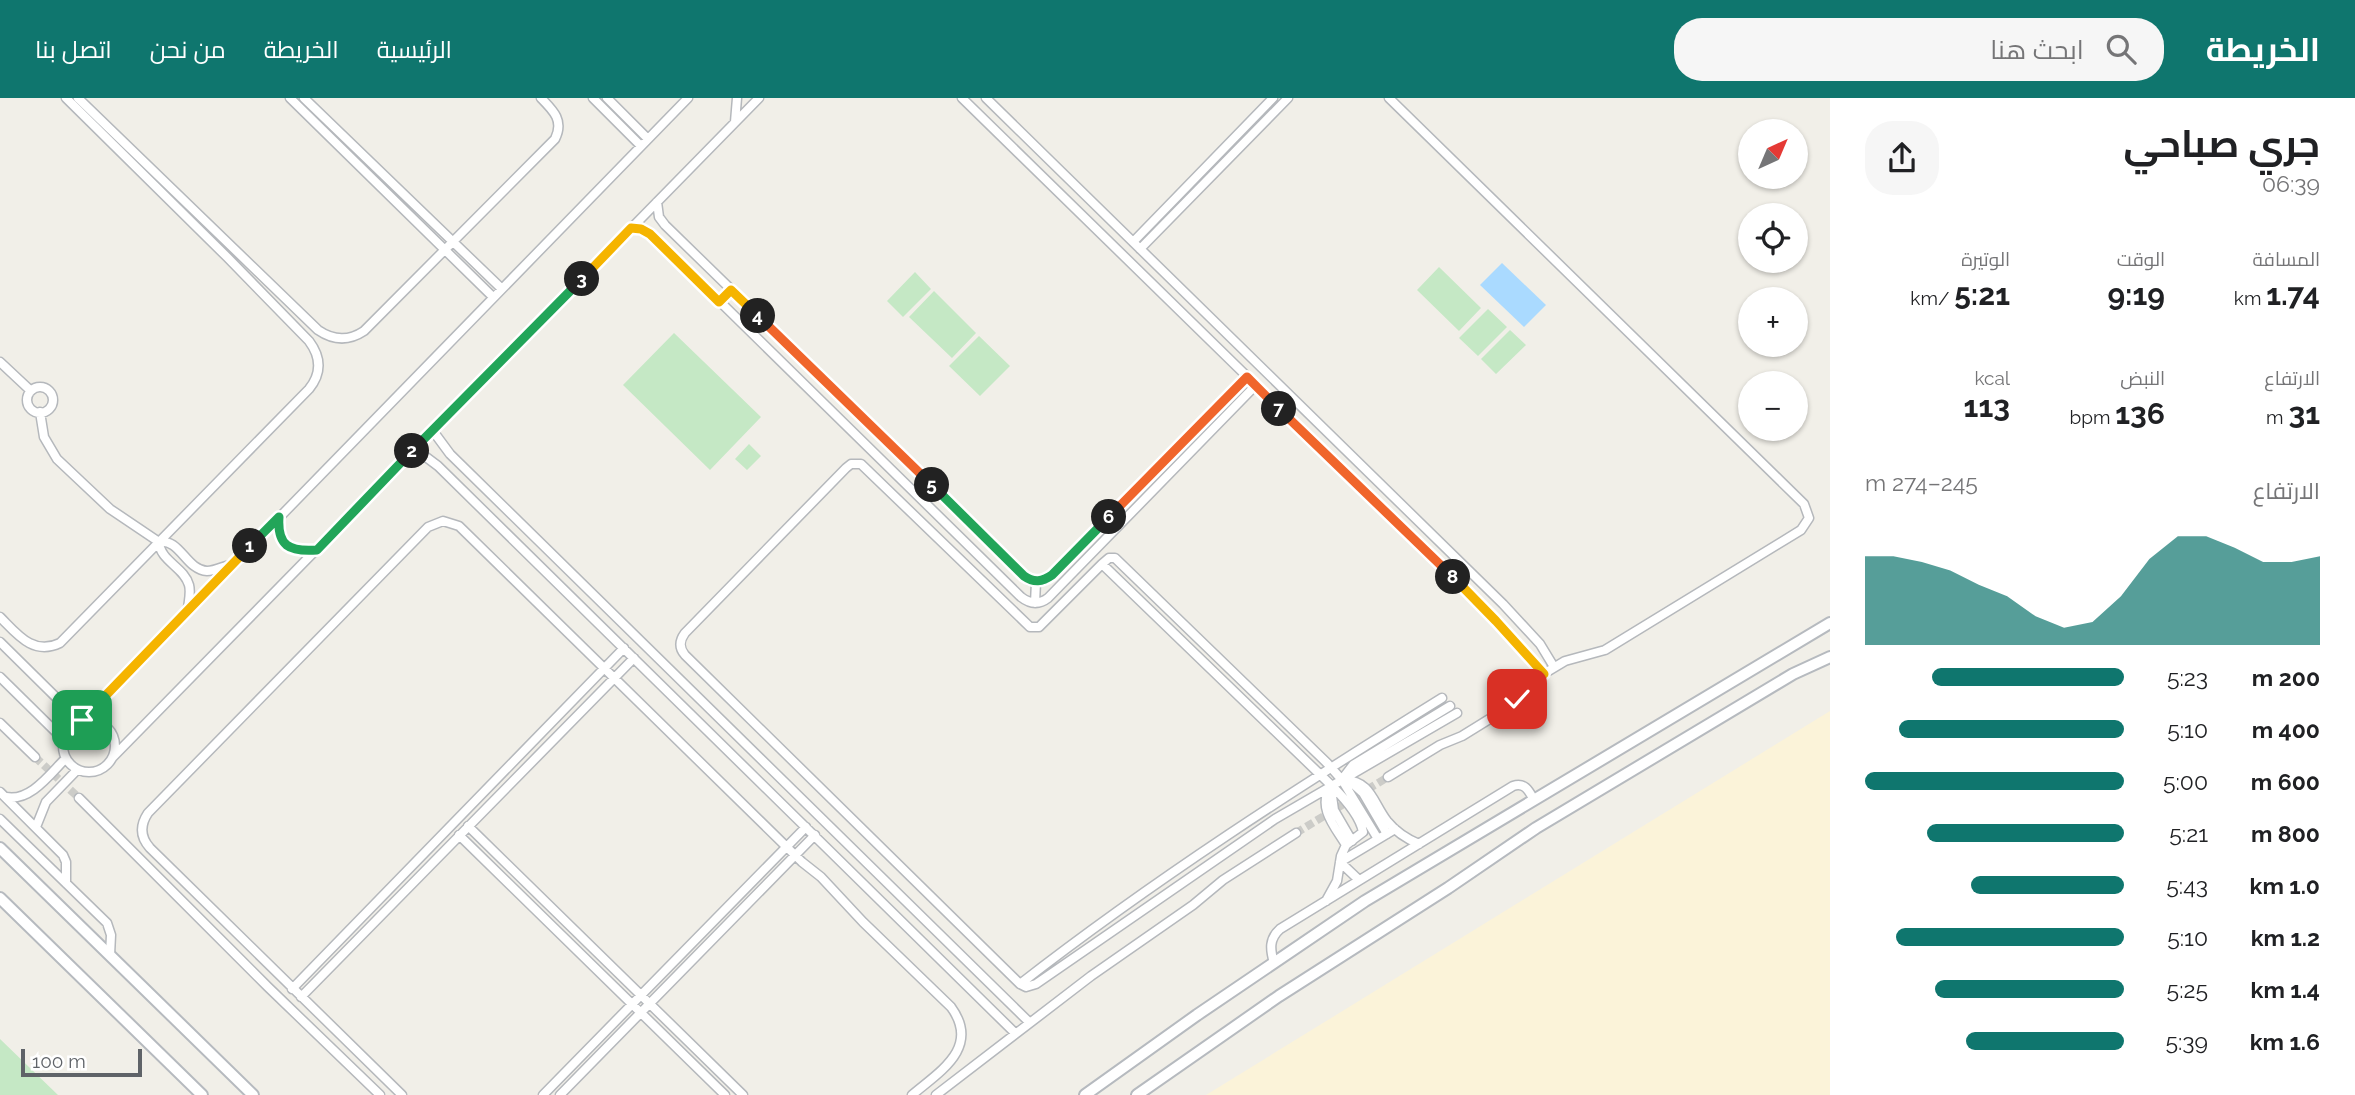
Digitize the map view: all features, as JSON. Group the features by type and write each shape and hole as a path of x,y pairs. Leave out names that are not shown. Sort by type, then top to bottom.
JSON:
{"main road":[{"path":"1085,1095 1365,901 1830,623"},
{"path":"1137,1095 1279,996 1536,828 1793,674 1830,657"},
{"path":"0,848 253,1095"},
{"path":"0,898 202,1095"}],"street":[{"path":"0,617 32,646 46,648 65,638 309,389 318,374 318,356 309,341 237,266 66,98"},
{"path":"78,98 325,335 333,338 349,338 364,331 555,139 559,129 558,118 541,98"},
{"path":"290,98 494,297"},
{"path":"304,98 502,289"},
{"path":"593,98 641,146"},
{"path":"607,98 648,139"},
{"path":"688,98 81,721 69,728 62,746 65,759 83,772 97,771 108,764 759,98"},
{"path":"735,122 737,98"},
{"path":"986,98 1513,615 1540,644 1554,667"},
{"path":"1133,242 1273,98"},
{"path":"1140,249 1289,98"},
{"path":"1388,777 1504,710 1514,703 1526,686 1554,667 1576,656 1601,652 1801,530 1808,523 1809,513 1804,504 1389,98"},
{"path":"966,99 1502,627 1544,674"},
{"path":"657,202 662,221 1024,576 1036,582 1052,575 1247,377"},
{"path":"631,228 650,234 1025,600 1034,603 1048,598 1256,386"},
{"path":"719,302 731,290"},
{"path":"1203,334 1214,321"},
{"path":"0,362 31,391"},
{"path":"41,387 48,390 52,396 50,407 40,412 33,410 28,398 31,391 41,387"},
{"path":"40,412 44,437 57,459 110,509 159,542 168,541 173,544 195,567 212,570 232,564"},
{"path":"433,430 444,449 1029,1022"},
{"path":"1328,457 1340,444"},
{"path":"412,452 435,463 1015,1033"},
{"path":"1378,839 1342,780 1332,768 1118,560 1109,558 1040,627 1030,627 866,468 854,464 844,470 681,640 685,655 1020,984 1026,986 1033,986 1266,825 1342,780 1453,710"},
{"path":"279,517 279,534 285,544 300,551 317,550"},
{"path":"402,1095 146,844 142,836 142,826 148,813 428,527 436,522 446,521 459,526 946,1002 958,1018 961,1036 956,1054 949,1065 912,1095"},
{"path":"159,542 162,553 189,585 188,609"},
{"path":"528,556 540,544"},
{"path":"993,569 1004,556"},
{"path":"179,570 188,560"},
{"path":"1102,564 1332,786 1352,809 1363,828 1362,834 1349,843 1340,862 1337,881 1326,901"},
{"path":"1034,603 1036,582"},
{"path":"1502,627 1513,615"},
{"path":"0,642 81,721 97,721 109,729 115,743 112,758"},
{"path":"292,989 624,648"},
{"path":"301,997 634,658"},
{"path":"0,677 63,739"},
{"path":"1020,984 1083,935 1229,833 1442,698"},
{"path":"709,731 720,719"},
{"path":"0,723 35,757"},
{"path":"2,794 17,798 33,790 65,759"},
{"path":"36,827 46,802 77,770"},
{"path":"1342,780 1357,782 1366,787 1391,832 1419,844"},
{"path":"1274,963 1270,945 1275,934 1359,880 1516,785 1525,786 1534,800"},
{"path":"1332,786 1326,793 1325,806 1349,843"},
{"path":"1299,789 1305,802"},
{"path":"33,790 46,802"},
{"path":"2,794 64,855 66,883"},
{"path":"79,798 258,978 380,1095"},
{"path":"0,819 107,923 111,935 110,955"},
{"path":"468,826 743,1095"},
{"path":"543,1095 806,827"},
{"path":"1340,862 1391,832"},
{"path":"936,1095 1029,1022 1193,905 1223,880 1296,833"},
{"path":"459,835 725,1095"},
{"path":"561,1095 815,835"},
{"path":"1340,862 1359,880"},
{"path":"361,918 369,927"},
{"path":"917,936 929,923"},
{"path":"1083,935 1090,947"}],"green space":[{"path":"1439,267 1481,308 1459,331 1417,290"},
{"path":"915,272 931,289 903,317 887,301"},
{"path":"934,291 976,333 952,358 909,317"},
{"path":"1488,309 1507,327 1478,356 1459,338"},
{"path":"1510,330 1526,345 1496,374 1481,359"},
{"path":"674,333 761,417 710,470 623,385"},
{"path":"979,336 1010,366 980,396 949,366"},
{"path":"749,444 761,456 747,470 735,459"},
{"path":"0,1039 58,1095 0,1095"}],"sand":[{"path":"1830,711 1830,1095 1206,1095"}],"water":[{"path":"1502,263 1546,305 1524,327 1480,285"}],"tunnel":[{"path":"35,757 79,798"},
{"path":"1296,833 1388,777"}],"route":[{"path":"82,720 279,517 279,534 289,548 300,551 317,550 631,228 650,234 719,302 731,290 1024,576 1036,582 1052,575 1247,377 1479,604 1536,664 1544,674 1530,682 1517,699"}]}
